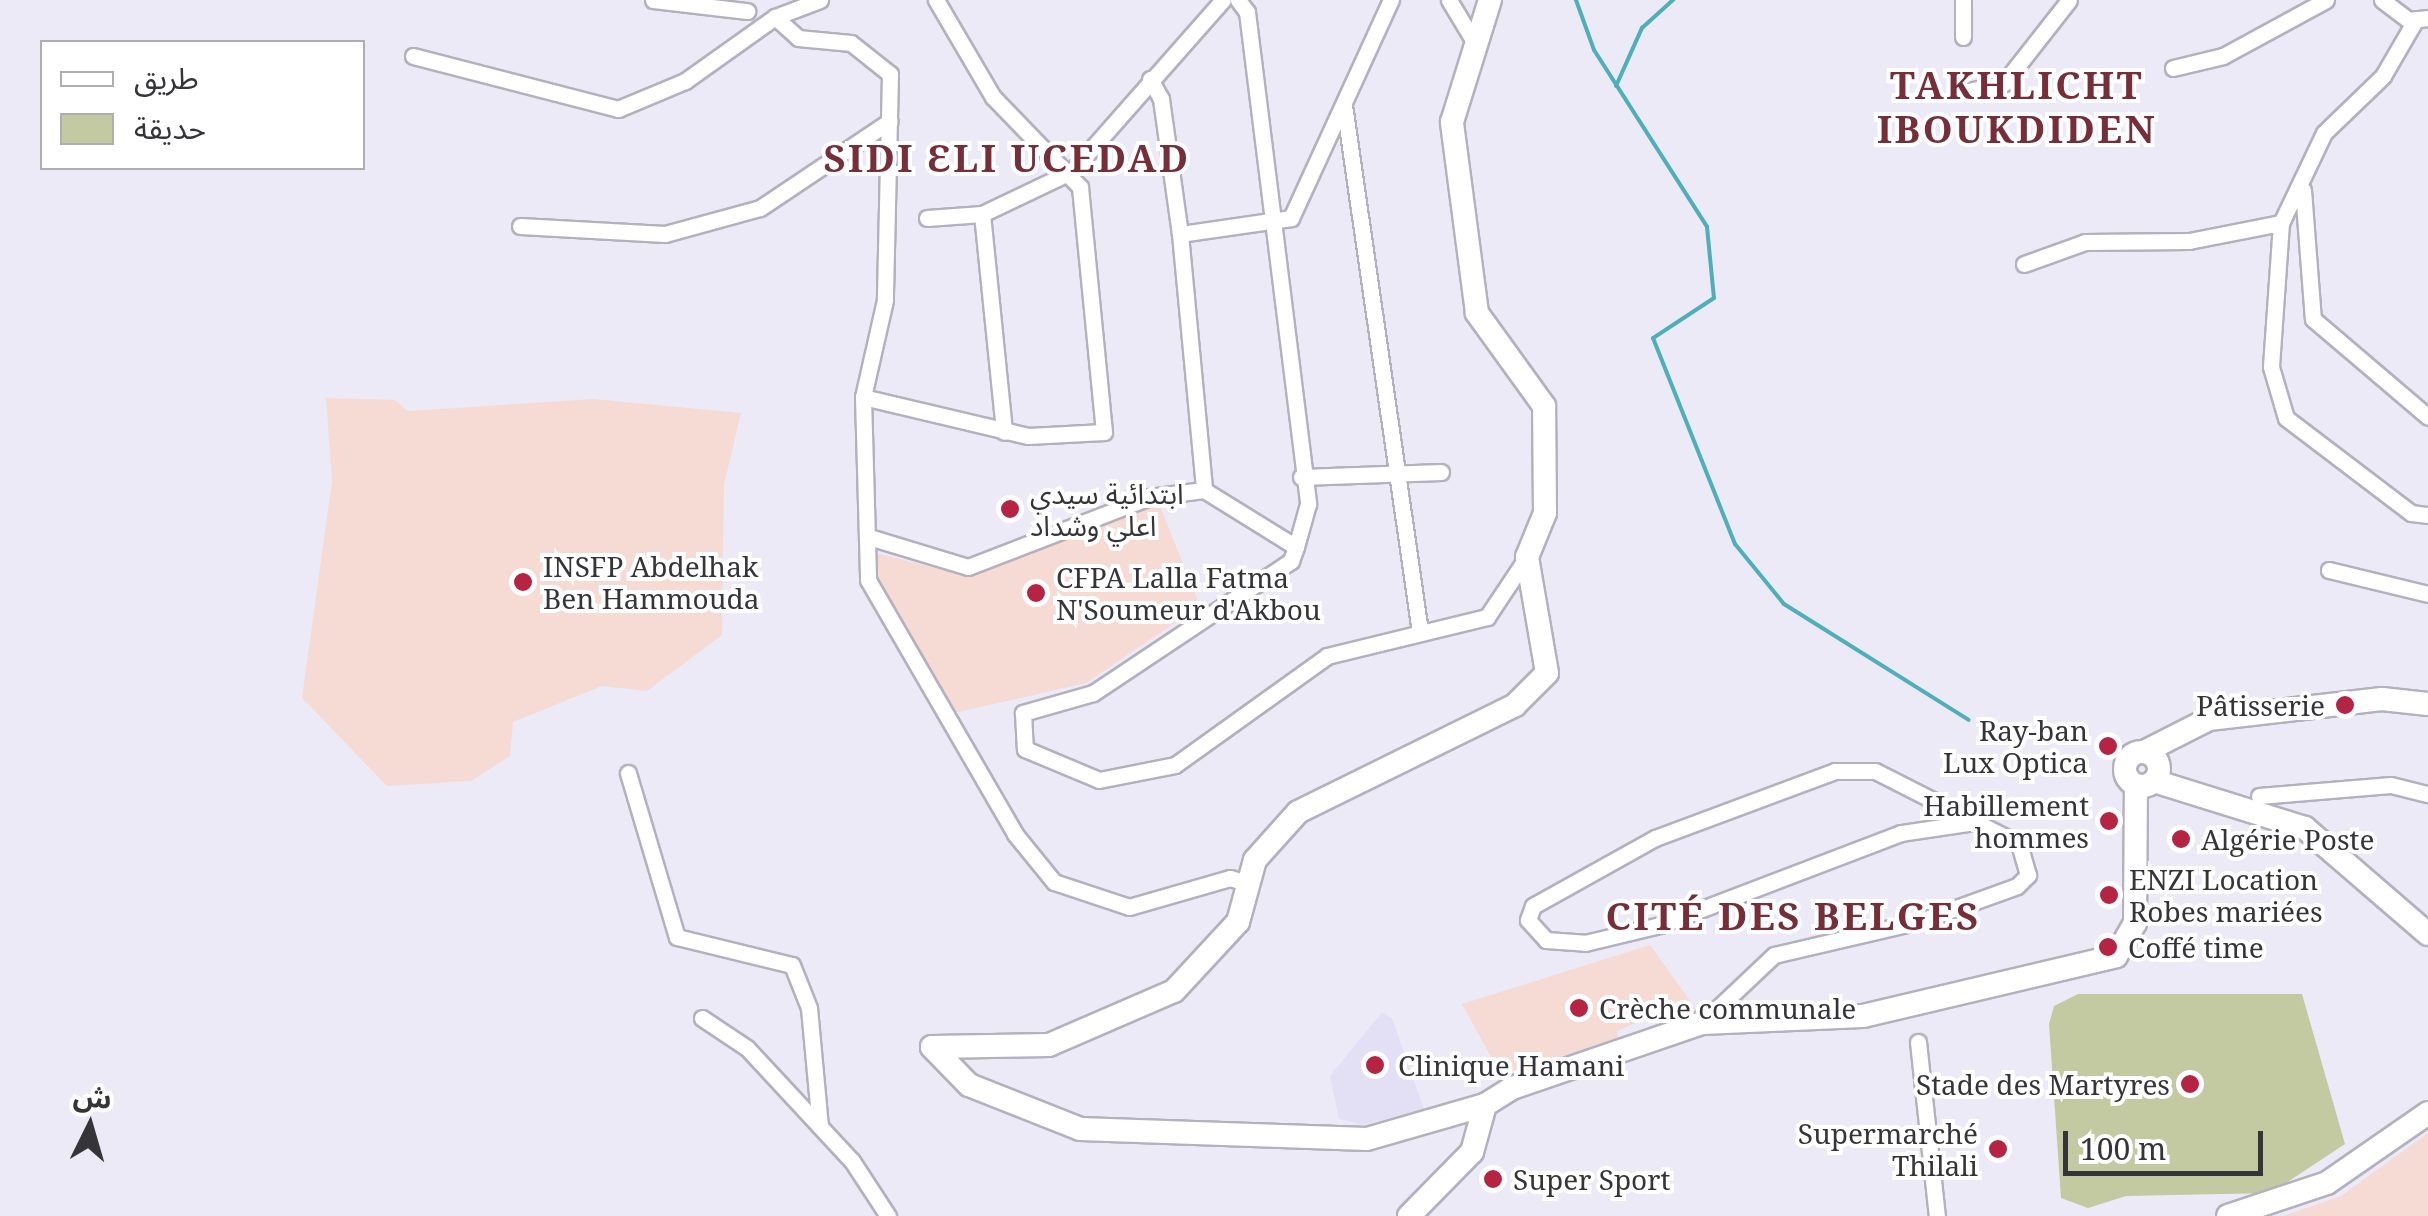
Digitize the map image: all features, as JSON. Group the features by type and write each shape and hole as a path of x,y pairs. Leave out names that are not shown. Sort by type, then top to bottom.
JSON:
{"street":[{"path":"653,0 746,6 774,17 798,38 875,56 890,74 884,300 863,396 870,537 861,560 868,580 1015,834 1054,882 1129,907 1230,878 1246,882"},
{"path":"413,56 618,109 685,82 774,17 820,0"},
{"path":"863,396 1004,432 1104,432 1072,171 993,98 936,0"},
{"path":"927,218 982,214 1072,171 1224,0"},
{"path":"1238,0 1248,12 1276,224 1307,526 1290,561 1093,693 1022,714 1025,749 1070,773 1136,779 1175,765 1327,656 1487,617 1526,557 1545,513 1544,406 1477,313 1452,122 1490,0"},
{"path":"1180,234 1276,224 1291,218 1391,0"},
{"path":"1449,0 1476,46"},
{"path":"1963,0 1963,37"},
{"path":"1964,92 2004,83 2069,0"},
{"path":"2172,68 2223,56 2326,0"},
{"path":"2382,0 2422,19 2376,86 2324,133 2303,190 2281,223 2270,367 2286,418 2410,513 2428,515"},
{"path":"1150,79 1161,99 1180,234 1204,490"},
{"path":"1344,106 1420,632"},
{"path":"520,226 666,234 760,208 890,121"},
{"path":"2303,190 2314,319 2428,418"},
{"path":"982,214 1004,432"},
{"path":"2024,264 2086,242 2189,241 2281,223"},
{"path":"1302,477 1394,468 1440,472"},
{"path":"870,537 968,567 1149,497 1204,490 1296,547"},
{"path":"1526,557 1548,650 1536,688 1298,812 1246,882 1238,922 1174,991 1140,1010 1048,1045 932,1047 969,1085 1080,1129 1367,1139 1485,1104 1702,1022 1863,1016 2116,956 2135,923 2150,779 2144,752 2209,719 2382,698 2428,704"},
{"path":"2329,570 2428,594"},
{"path":"1702,1022 1774,955 1920,921 2017,886 2028,875 2019,844 1875,771 1836,772 1655,838 1544,894 1528,920 1560,947 1585,943 1660,925 1901,834 1975,822"},
{"path":"628,772 676,937 792,965 809,1008 820,1126"},
{"path":"2150,779 2259,796 2390,786 2428,794"},
{"path":"2150,779 2305,828 2428,934"},
{"path":"2259,796 2334,828 2428,914"},
{"path":"702,1018 747,1048 820,1126 888,1216"},
{"path":"1918,1042 1936,1216"},
{"path":"1408,1216 1472,1152 1485,1104"},
{"path":"2228,1216 2327,1183 2428,1113"}],"shaded area":[{"name":"INSFP Abdelhak Ben Hammouda","path":"326,398 395,400 408,411 593,399 741,413 724,485 722,635 647,691 602,686 513,722 510,756 471,781 387,786 302,698 332,481"},
{"name":"CFPA Lalla Fatma N'Soumeur d'Akbou","path":"1156,496 1200,606 1086,683 954,713 868,580 868,551 963,575"},
{"name":"Crèche communale","path":"1650,945 1698,1012 1674,1021 1663,1012 1617,1031 1618,1039 1501,1075 1462,1004"},
{"name":"Clinique Hamani","path":"1382,1012 1392,1018 1424,1109 1363,1125 1339,1119 1330,1076"},
{"path":"2428,1133 2428,1216 2283,1216 2341,1196"}],"green space":[{"name":"Stade des Martyres","path":"2078,994 2302,994 2345,1144 2271,1193 2126,1196 2088,1208 2061,1198 2049,1024 2054,1006"}],"waterway":[{"path":"1576,0 1594,50 1707,227 1714,298 1653,338 1735,544 1784,604 1969,720"},
{"path":"1616,86 1642,28 1673,0"}],"place":[{"name":"ابتدائية سيدي اعلي وشداد","path":"1010,509"},
{"name":"INSFP Abdelhak Ben Hammouda","path":"523,582"},
{"name":"CFPA Lalla Fatma N'Soumeur d'Akbou","path":"1036,593"},
{"name":"Pâtisserie","path":"2345,705"},
{"name":"Ray-ban Lux Optica","path":"2108,746"},
{"name":"Habillement hommes","path":"2109,821"},
{"name":"Algérie Poste","path":"2181,839"},
{"name":"ENZI Location Robes mariées","path":"2109,895"},
{"name":"Coffé time","path":"2108,947"},
{"name":"Crèche communale","path":"1579,1008"},
{"name":"Clinique Hamani","path":"1375,1065"},
{"name":"Stade des Martyres","path":"2190,1084"},
{"name":"Supermarché Thilali","path":"1998,1149"},
{"name":"Super Sport","path":"1493,1179"}],"district":[{"name":"TAKHLICHT IBOUKDIDEN","path":"2017,107"},
{"name":"SIDI ƐLI UCEDAD","path":"1007,158"},
{"name":"CITÉ DES BELGES","path":"1793,916"}]}
